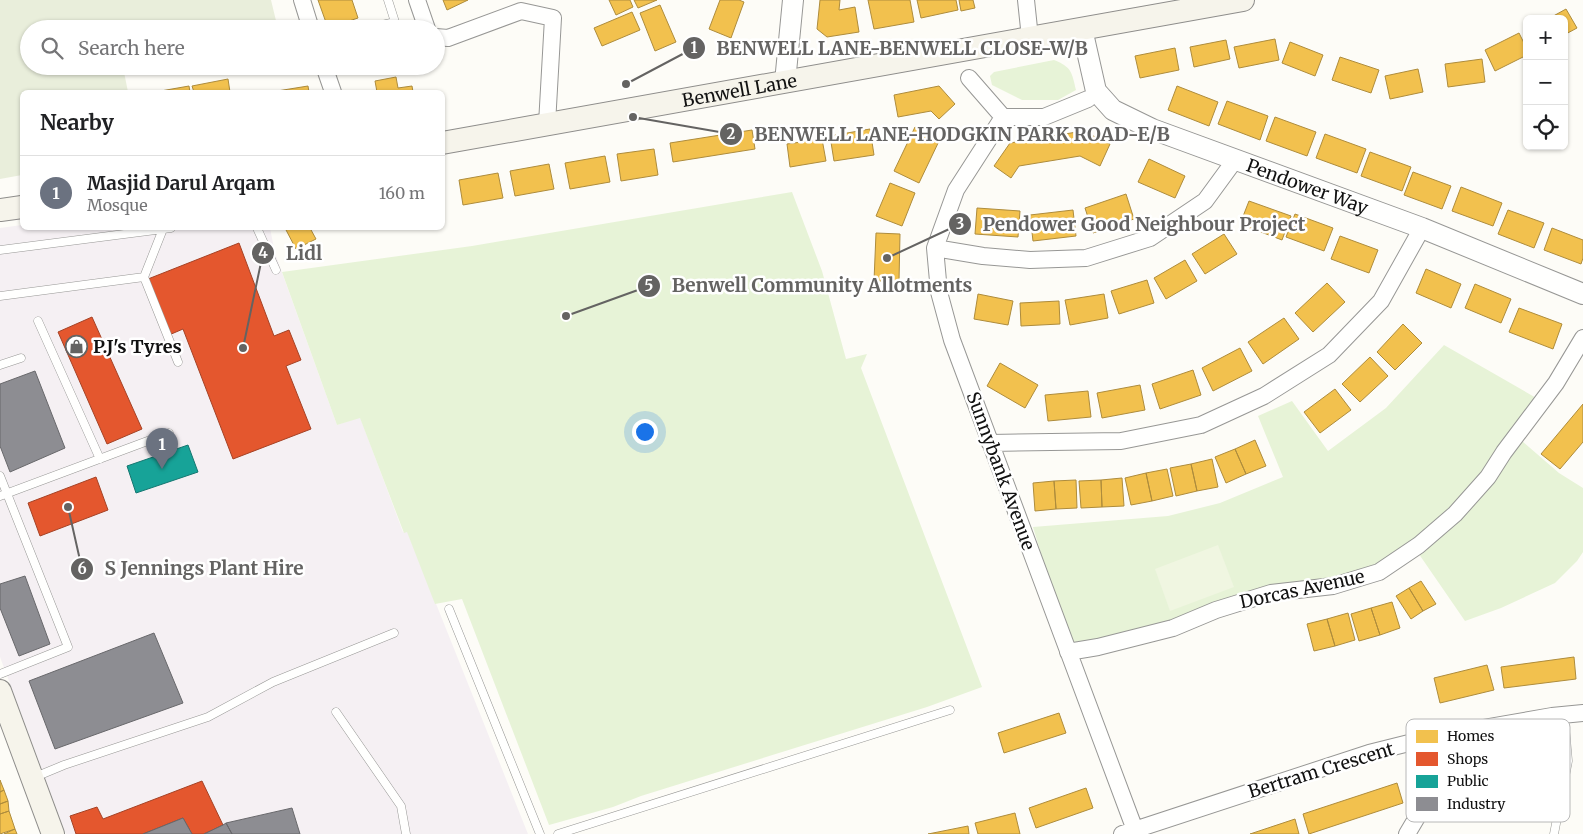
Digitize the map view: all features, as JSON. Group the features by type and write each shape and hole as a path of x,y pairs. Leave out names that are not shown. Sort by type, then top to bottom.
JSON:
{"main road":[{"name":"Benwell Lane","path":"445,141 1243,0"},
{"path":"0,210 20,207"},
{"path":"0,691 53,834"}],"street":[{"path":"302,0 308,20"},
{"path":"417,0 424,20"},
{"path":"785,82 793,0"},
{"path":"1026,0 1030,38"},
{"path":"445,38 521,10 553,18 547,124"},
{"name":"Pendower Way","path":"1082,29 1096,91 1113,110 1152,129 1422,228 1583,294"},
{"path":"327,75 331,90"},
{"path":"969,78 1003,117 1044,117 1088,99"},
{"name":"Sunnybank Avenue","path":"1003,117 956,190 935,248 939,292 952,340 1068,652 1128,832"},
{"path":"935,248 983,256 1030,260 1086,258 1150,238 1205,201 1235,160"},
{"path":"990,443 1120,441 1201,425 1264,396 1329,355 1381,301 1422,228"},
{"name":"Dorcas Avenue","path":"1068,652 1098,647 1173,628 1216,610 1271,593 1333,586 1379,572 1419,545 1454,514 1488,477 1504,452 1556,383 1583,338"},
{"name":"Bertram Crescent","path":"1540,719 1583,714"},
{"name":"Bertram Crescent","path":"1128,832 1369,752 1406,743"},
{"path":"1407,834 1414,822"}],"lane":[{"path":"388,0 394,20"},
{"path":"0,250 152,230"},
{"path":"166,230 144,277 178,362"},
{"path":"258,230 276,270"},
{"path":"0,296 144,277"},
{"path":"38,321 100,459"},
{"path":"0,365 21,358"},
{"path":"3,494 169,433"},
{"path":"0,476 3,494 68,647 0,674"},
{"path":"449,608 540,834"},
{"path":"33,778 208,717 274,682 394,633"},
{"path":"558,834 950,710"},
{"path":"336,712 401,806 406,834"},
{"path":"1564,715 1564,719"}],"shaded area":[{"path":"20,225 20,230 270,230 275,253 337,425 360,417 403,532 407,531 528,834 66,834 0,657 0,228"}],"green space":[{"path":"0,0 271,0 276,20 20,20 20,75 125,75 128,90 20,90 20,175 0,179"},
{"path":"1054,60 1068,68 1076,90 1058,100 1022,100 992,85 990,76 994,72"},
{"path":"792,192 822,271 846,359 867,354 861,368 982,687 927,707 641,796 613,807 549,825 462,599 435,604 407,532 404,533 360,418 337,425 282,272 472,246"},
{"path":"1444,345 1538,399 1514,434 1559,473 1583,488 1583,552 1577,561 1555,583 1501,608 1465,621 1412,544 1380,568 1170,624 1069,647 1033,527 1168,516 1220,503 1283,477 1258,416 1292,401 1328,451 1386,408"},
{"path":"1218,545 1234,587 1170,611 1155,569"}],"building: Homes":[{"path":"318,0 352,0 358,18 352,20 325,20"},
{"path":"443,0 468,0 447,10"},
{"path":"609,0 630,0 633,7 616,15"},
{"path":"634,0 657,0 638,8"},
{"path":"720,0 739,0 744,2 731,38 709,29"},
{"path":"820,0 840,0 839,10 855,7 859,32 827,37 817,29"},
{"path":"868,0 910,0 914,22 874,29"},
{"path":"917,0 956,0 958,10 921,18"},
{"path":"959,0 973,0 975,8 961,11"},
{"path":"660,5 676,42 655,51 640,13"},
{"path":"1566,9 1577,28 1568,33 1568,15 1555,15"},
{"path":"632,12 640,30 602,46 594,28"},
{"path":"1519,33 1523,41 1523,57 1495,71 1485,50"},
{"path":"1275,39 1279,60 1239,68 1234,47"},
{"path":"1226,40 1230,59 1194,67 1190,47"},
{"path":"1290,42 1323,55 1315,76 1282,63"},
{"path":"1175,48 1179,70 1140,78 1135,56"},
{"path":"1340,57 1379,70 1371,93 1332,80"},
{"path":"1482,59 1485,82 1448,87 1445,64"},
{"path":"1418,69 1423,92 1390,99 1385,76"},
{"path":"396,77 398,88 412,86 413,90 377,90 375,81"},
{"path":"228,79 230,90 193,90 192,86"},
{"path":"189,86 190,90 166,90"},
{"path":"308,86 309,90 283,90"},
{"path":"939,86 955,104 939,119 931,111 898,117 894,95"},
{"path":"1177,86 1218,102 1209,126 1168,110"},
{"path":"1227,101 1268,116 1260,140 1218,124"},
{"path":"1275,117 1316,132 1307,156 1266,141"},
{"path":"915,127 940,139 919,183 894,171"},
{"path":"870,129 874,155 834,161 830,136"},
{"path":"752,130 755,149 673,162 670,143"},
{"path":"1083,131 1110,144 1100,166 1080,156 1019,166 1011,178 994,166 1010,143"},
{"path":"1325,134 1366,149 1357,173 1316,158"},
{"path":"822,139 826,161 790,167 787,144"},
{"path":"654,149 658,175 621,181 617,154"},
{"path":"1370,152 1411,167 1402,191 1361,176"},
{"path":"605,156 610,182 570,189 565,163"},
{"path":"1149,159 1185,176 1175,198 1138,182"},
{"path":"549,164 554,189 515,196 510,171"},
{"path":"1413,172 1451,186 1442,209 1404,195"},
{"path":"498,173 503,198 463,205 459,180"},
{"path":"890,183 915,193 902,226 876,216"},
{"path":"1461,187 1502,203 1493,226 1452,211"},
{"path":"1126,194 1134,219 1093,233 1085,208"},
{"path":"1249,201 1291,216 1282,240 1240,224"},
{"path":"977,208 1020,211 1018,237 975,234"},
{"path":"1073,210 1076,236 1033,241 1030,215"},
{"path":"1508,210 1544,223 1534,248 1498,234"},
{"path":"1295,214 1333,228 1324,251 1286,237"},
{"path":"1552,228 1583,240 1581,264 1544,250"},
{"path":"286,230 311,230 316,239 296,249"},
{"path":"876,233 900,234 899,281 874,281"},
{"path":"1224,234 1237,254 1205,274 1192,254"},
{"path":"1340,236 1378,250 1369,273 1331,259"},
{"path":"1185,260 1197,281 1166,299 1154,278"},
{"path":"1426,269 1461,284 1451,308 1416,293"},
{"path":"1147,280 1154,303 1119,314 1111,291"},
{"path":"1327,283 1345,302 1313,332 1295,313"},
{"path":"1475,284 1511,299 1501,323 1465,308"},
{"path":"978,294 1013,301 1008,325 974,319"},
{"path":"1104,294 1108,318 1070,325 1065,300"},
{"path":"1059,301 1060,324 1021,326 1020,303"},
{"path":"1519,308 1562,324 1553,349 1509,332"},
{"path":"1284,318 1299,339 1263,364 1248,342"},
{"path":"1403,324 1422,343 1395,370 1377,352"},
{"path":"1240,348 1252,371 1213,391 1202,368"},
{"path":"1370,357 1388,376 1360,402 1342,384"},
{"path":"1000,363 1038,385 1025,408 987,386"},
{"path":"1193,370 1201,395 1160,409 1152,384"},
{"path":"1140,385 1145,410 1102,418 1097,393"},
{"path":"1335,389 1351,410 1320,433 1304,412"},
{"path":"1088,391 1091,417 1048,421 1045,395"},
{"path":"1583,404 1583,442 1560,469 1541,454"},
{"path":"1255,440 1266,466 1246,474 1235,449"},
{"path":"1235,449 1246,474 1226,483 1215,457"},
{"path":"1212,459 1218,487 1197,491 1191,464"},
{"path":"1191,464 1197,491 1176,496 1170,468"},
{"path":"1167,469 1173,496 1152,501 1146,473"},
{"path":"1146,473 1152,501 1131,505 1125,478"},
{"path":"1122,478 1124,506 1102,507 1101,480"},
{"path":"1076,480 1077,508 1056,509 1054,481"},
{"path":"1101,480 1102,507 1081,508 1079,481"},
{"path":"1054,481 1056,509 1035,511 1033,483"},
{"path":"1421,581 1436,604 1423,611 1409,588"},
{"path":"1409,588 1423,611 1411,619 1396,596"},
{"path":"1392,602 1400,628 1380,635 1371,608"},
{"path":"1371,608 1380,635 1359,641 1351,614"},
{"path":"1348,613 1355,640 1335,646 1327,619"},
{"path":"1327,619 1335,646 1314,651 1307,624"},
{"path":"1574,657 1576,679 1504,688 1501,667"},
{"path":"1487,665 1494,690 1440,703 1434,678"},
{"path":"1059,713 1066,733 1004,753 998,733"},
{"path":"0,780 4,790 0,792"},
{"path":"1397,783 1403,803 1309,834 1303,814"},
{"path":"1086,788 1093,808 1036,828 1029,808"},
{"path":"4,790 8,801 0,804 0,792"},
{"path":"8,801 9,811 0,814 0,804"},
{"path":"9,811 15,829 0,834 0,814"},
{"path":"1015,813 1020,834 978,834 975,823"},
{"path":"1295,819 1299,834 1250,834"},
{"path":"968,826 969,834 928,834"},
{"path":"15,829 17,834 4,834"}],"building: Shops":[{"path":"239,243 274,336 289,330 301,360 286,366 311,429 233,459 183,329 169,335 148,279"},
{"path":"92,317 142,429 107,444 58,332"},
{"path":"96,477 108,510 40,536 28,503"},
{"path":"202,781 223,825 204,834 192,834 183,818 143,834 76,834 70,816 97,807 103,819"}],"building: Public":[{"path":"188,445 198,472 136,493 127,466"}],"building: Industry":[{"path":"35,371 65,448 10,472 0,446 0,384"},
{"path":"25,576 50,644 19,656 0,608 0,584"},
{"path":"154,633 183,703 55,749 29,681"},
{"path":"292,808 300,834 232,834 226,823"},
{"path":"183,818 192,834 143,834"},
{"path":"226,823 232,834 204,834 223,825"}],"place":[{"name":"BENWELL LANE-BENWELL CLOSE-W/B","path":"626,84"},
{"name":"BENWELL LANE-HODGKIN PARK ROAD-E/B","path":"633,117"},
{"name":"Pendower Good Neighbour Project","path":"887,258"},
{"name":"Benwell Community Allotments","path":"566,316"},
{"name":"P.J's Tyres","path":"77,346"},
{"name":"Lidl","path":"243,348"},
{"name":"Masjid Darul Arqam","path":"162,469"},
{"name":"S Jennings Plant Hire","path":"68,507"}]}
